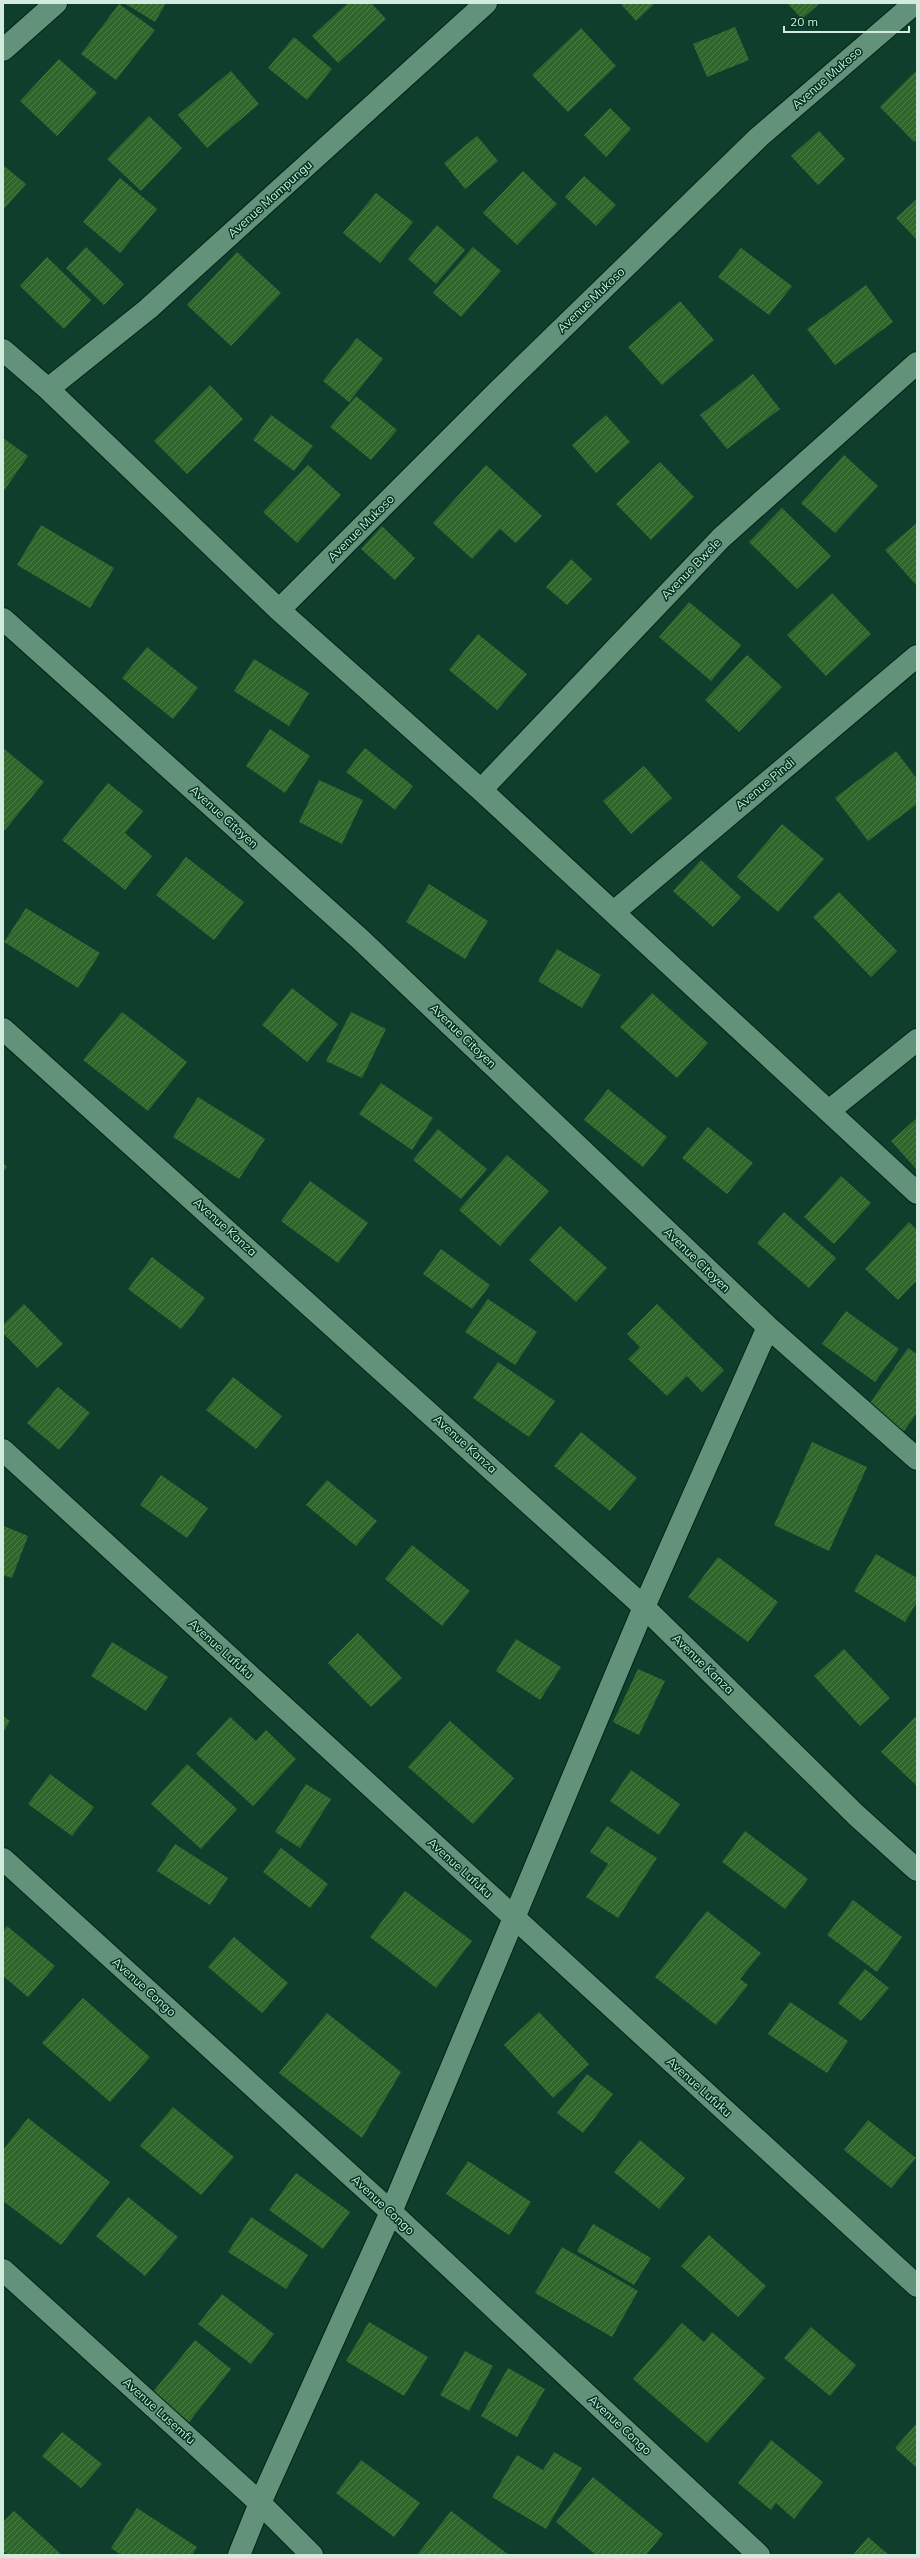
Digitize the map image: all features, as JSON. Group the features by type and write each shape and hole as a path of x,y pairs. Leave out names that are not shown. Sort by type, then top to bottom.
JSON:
{"street":[{"path":"3,50 56,3"},
{"name":"Avenue Mampungu","path":"48,389 148,309 486,3"},
{"name":"Avenue Mukoso","path":"279,610 500,388 759,137 915,3"},
{"path":"3,350 48,389 279,610 481,790 830,1110 917,1193"},
{"name":"Avenue Bwele","path":"481,790 721,538 917,363"},
{"name":"Avenue Citoyen","path":"3,619 360,939 768,1327 917,1459"},
{"name":"Avenue Pindi","path":"614,912 917,656"},
{"name":"Avenue Kanza","path":"3,1030 644,1607 856,1815 917,1870"},
{"path":"830,1110 917,1040"},
{"path":"239,2555 260,2503 391,2212 515,1919 644,1607 768,1327"},
{"name":"Avenue Lufuku","path":"3,1450 917,2286"},
{"name":"Avenue Congo","path":"3,1859 391,2212 759,2555"},
{"name":"Avenue Lusemfu","path":"3,2270 260,2503 312,2555"}],"building":[{"path":"124,3 166,3 155,22"},
{"path":"348,3 371,3 386,19 338,63 312,36"},
{"path":"620,3 655,3 636,21"},
{"path":"787,3 820,3 802,19"},
{"path":"119,4 155,30 116,80 81,54"},
{"path":"735,27 749,60 707,77 693,44"},
{"path":"581,28 616,66 568,112 532,75"},
{"path":"294,37 332,69 307,100 268,68"},
{"path":"59,59 97,93 57,136 20,101"},
{"path":"917,70 917,139 914,142 880,107"},
{"path":"231,71 259,104 207,148 178,115"},
{"path":"610,108 631,129 606,157 584,135"},
{"path":"149,116 182,148 141,191 107,159"},
{"path":"819,131 845,159 818,185 791,156"},
{"path":"477,136 498,161 465,189 444,163"},
{"path":"3,165 26,184 3,210"},
{"path":"523,171 557,204 517,245 483,213"},
{"path":"584,176 616,205 596,226 565,197"},
{"path":"120,178 157,209 120,253 83,222"},
{"path":"376,193 413,222 380,263 343,233"},
{"path":"917,199 917,240 896,218"},
{"path":"437,225 465,250 436,284 408,259"},
{"path":"86,247 124,284 104,305 66,268"},
{"path":"473,247 501,271 461,317 433,293"},
{"path":"741,248 792,286 769,315 718,277"},
{"path":"237,252 281,293 231,346 187,305"},
{"path":"47,257 91,300 64,329 20,286"},
{"path":"866,285 893,322 835,365 807,329"},
{"path":"680,301 714,340 662,385 628,347"},
{"path":"357,338 383,359 349,402 323,381"},
{"path":"753,374 780,409 727,449 700,415"},
{"path":"210,385 243,419 187,474 154,441"},
{"path":"356,396 397,430 371,460 330,427"},
{"path":"271,415 313,446 294,471 253,440"},
{"path":"606,415 630,442 596,473 572,445"},
{"path":"3,438 28,456 3,492"},
{"path":"844,455 878,486 835,533 801,503"},
{"path":"660,462 694,497 651,540 616,504"},
{"path":"308,465 341,495 297,543 263,512"},
{"path":"486,465 542,516 516,543 500,529 472,559 433,523"},
{"path":"782,508 831,556 797,589 749,542"},
{"path":"917,523 917,586 885,550"},
{"path":"41,525 114,568 90,608 17,565"},
{"path":"382,526 415,558 395,580 361,549"},
{"path":"571,559 592,579 567,605 546,587"},
{"path":"832,593 871,634 826,676 787,635"},
{"path":"689,602 741,645 711,681 659,637"},
{"path":"478,634 527,674 497,710 449,670"},
{"path":"147,647 198,688 173,719 122,678"},
{"path":"747,655 782,687 739,732 705,700"},
{"path":"254,659 309,693 289,726 234,691"},
{"path":"270,729 310,756 285,793 246,766"},
{"path":"3,748 44,782 5,830 3,829"},
{"path":"365,748 413,786 395,810 346,772"},
{"path":"896,751 917,779 917,804 868,841 835,798"},
{"path":"644,766 672,798 631,834 603,801"},
{"path":"319,780 363,800 342,844 299,822"},
{"path":"108,783 143,811 125,833 152,856 125,890 62,840"},
{"path":"782,824 824,859 778,912 737,877"},
{"path":"186,857 244,902 214,940 156,895"},
{"path":"701,860 741,897 713,927 673,891"},
{"path":"429,884 488,921 465,959 406,922"},
{"path":"839,892 897,951 871,977 813,917"},
{"path":"26,908 100,953 78,988 4,942"},
{"path":"557,949 601,975 582,1008 538,981"},
{"path":"292,988 338,1024 307,1062 262,1025"},
{"path":"652,993 708,1043 677,1078 620,1027"},
{"path":"122,1012 187,1062 148,1111 83,1060"},
{"path":"351,1012 386,1029 362,1078 326,1061"},
{"path":"381,1083 433,1118 412,1150 359,1114"},
{"path":"608,1089 667,1137 643,1167 584,1120"},
{"path":"198,1097 265,1139 239,1179 173,1137"},
{"path":"917,1118 917,1170 891,1141"},
{"path":"708,1127 753,1163 727,1194 682,1158"},
{"path":"438,1129 487,1169 461,1199 413,1160"},
{"path":"507,1155 549,1191 500,1246 459,1210"},
{"path":"3,1163 7,1167 3,1172"},
{"path":"841,1176 871,1203 834,1244 804,1217"},
{"path":"310,1181 368,1223 338,1263 281,1221"},
{"path":"784,1212 836,1258 809,1288 757,1243"},
{"path":"909,1222 917,1230 917,1280 898,1300 865,1269"},
{"path":"560,1226 607,1268 576,1302 529,1260"},
{"path":"441,1249 490,1285 472,1309 423,1274"},
{"path":"152,1257 205,1298 181,1329 128,1289"},
{"path":"488,1299 537,1332 515,1365 465,1332"},
{"path":"24,1304 63,1344 37,1368 3,1333 3,1325"},
{"path":"657,1304 724,1370 702,1392 687,1376 667,1396 628,1359 640,1347 627,1334"},
{"path":"846,1311 899,1349 875,1382 822,1344"},
{"path":"908,1348 917,1354 917,1413 904,1431 868,1406"},
{"path":"498,1362 555,1401 529,1437 473,1398"},
{"path":"233,1377 282,1416 256,1449 206,1410"},
{"path":"58,1387 90,1413 59,1450 27,1423"},
{"path":"581,1432 637,1478 610,1511 554,1466"},
{"path":"812,1442 867,1467 829,1551 774,1525"},
{"path":"161,1475 208,1508 187,1538 140,1505"},
{"path":"327,1480 377,1521 356,1546 306,1505"},
{"path":"4,1526 28,1536 12,1578 3,1575"},
{"path":"412,1545 470,1591 442,1626 385,1579"},
{"path":"876,1554 917,1578 917,1602 905,1622 854,1591"},
{"path":"718,1557 778,1602 748,1642 688,1597"},
{"path":"358,1633 402,1678 371,1707 328,1663"},
{"path":"516,1639 561,1667 540,1700 496,1671"},
{"path":"112,1642 168,1677 146,1711 91,1676"},
{"path":"844,1649 890,1698 860,1726 814,1676"},
{"path":"638,1669 665,1681 639,1735 613,1722"},
{"path":"3,1716 10,1721 3,1732"},
{"path":"230,1717 256,1741 266,1730 296,1759 253,1806 196,1754"},
{"path":"915,1717 917,1719 917,1786 881,1752"},
{"path":"450,1721 514,1778 473,1824 408,1767"},
{"path":"187,1764 237,1809 201,1849 151,1804"},
{"path":"631,1770 680,1804 659,1835 610,1801"},
{"path":"50,1774 94,1807 72,1836 28,1804"},
{"path":"306,1784 331,1799 300,1848 275,1832"},
{"path":"607,1826 657,1858 618,1918 586,1897 608,1864 590,1852"},
{"path":"745,1831 808,1879 785,1909 722,1862"},
{"path":"175,1844 228,1878 210,1905 157,1871"},
{"path":"281,1848 328,1884 310,1908 263,1872"},
{"path":"405,1891 472,1941 436,1988 370,1937"},
{"path":"853,1900 902,1937 877,1972 827,1935"},
{"path":"707,1911 761,1953 740,1979 748,1985 716,2025 655,1977"},
{"path":"7,1926 55,1966 28,1997 3,1976 3,1931"},
{"path":"234,1937 288,1983 262,2013 208,1967"},
{"path":"865,1969 889,1988 861,2021 838,2003"},
{"path":"83,1998 150,2057 110,2102 42,2043"},
{"path":"790,2002 848,2041 827,2073 768,2034"},
{"path":"539,2012 589,2064 553,2098 504,2045"},
{"path":"327,2013 401,2072 362,2138 279,2073"},
{"path":"587,2074 613,2094 583,2133 557,2113"},
{"path":"173,2107 234,2157 201,2195 140,2146"},
{"path":"28,2118 110,2182 61,2245 3,2201 3,2150"},
{"path":"868,2120 916,2158 891,2188 844,2150"},
{"path":"640,2140 685,2178 659,2209 614,2172"},
{"path":"468,2161 531,2202 509,2235 446,2194"},
{"path":"296,2173 350,2212 323,2249 269,2210"},
{"path":"128,2197 178,2237 145,2276 96,2236"},
{"path":"251,2217 308,2255 286,2289 228,2252"},
{"path":"593,2224 651,2258 634,2285 577,2251"},
{"path":"709,2235 766,2286 738,2317 681,2266"},
{"path":"562,2247 638,2291 612,2337 535,2293"},
{"path":"222,2294 274,2334 251,2364 198,2324"},
{"path":"369,2322 428,2357 404,2396 346,2361"},
{"path":"682,2323 704,2342 712,2332 765,2378 707,2443 633,2379"},
{"path":"811,2327 856,2365 830,2396 784,2358"},
{"path":"195,2340 231,2369 189,2422 152,2393"},
{"path":"465,2351 493,2366 469,2411 440,2395"},
{"path":"508,2368 545,2389 517,2437 481,2416"},
{"path":"917,2423 917,2468 895,2448"},
{"path":"62,2432 102,2464 81,2488 42,2456"},
{"path":"771,2440 823,2482 794,2519 776,2503 771,2510 738,2483"},
{"path":"554,2452 582,2468 546,2529 492,2497 517,2455 543,2470"},
{"path":"361,2460 420,2503 394,2537 336,2493"},
{"path":"593,2477 663,2534 646,2555 596,2555 556,2522"},
{"path":"137,2508 197,2547 192,2555 121,2555 111,2548"},
{"path":"14,2511 62,2555 8,2555 3,2551 3,2522"},
{"path":"451,2511 509,2555 417,2555"},
{"path":"868,2537 889,2555 853,2555"}]}
